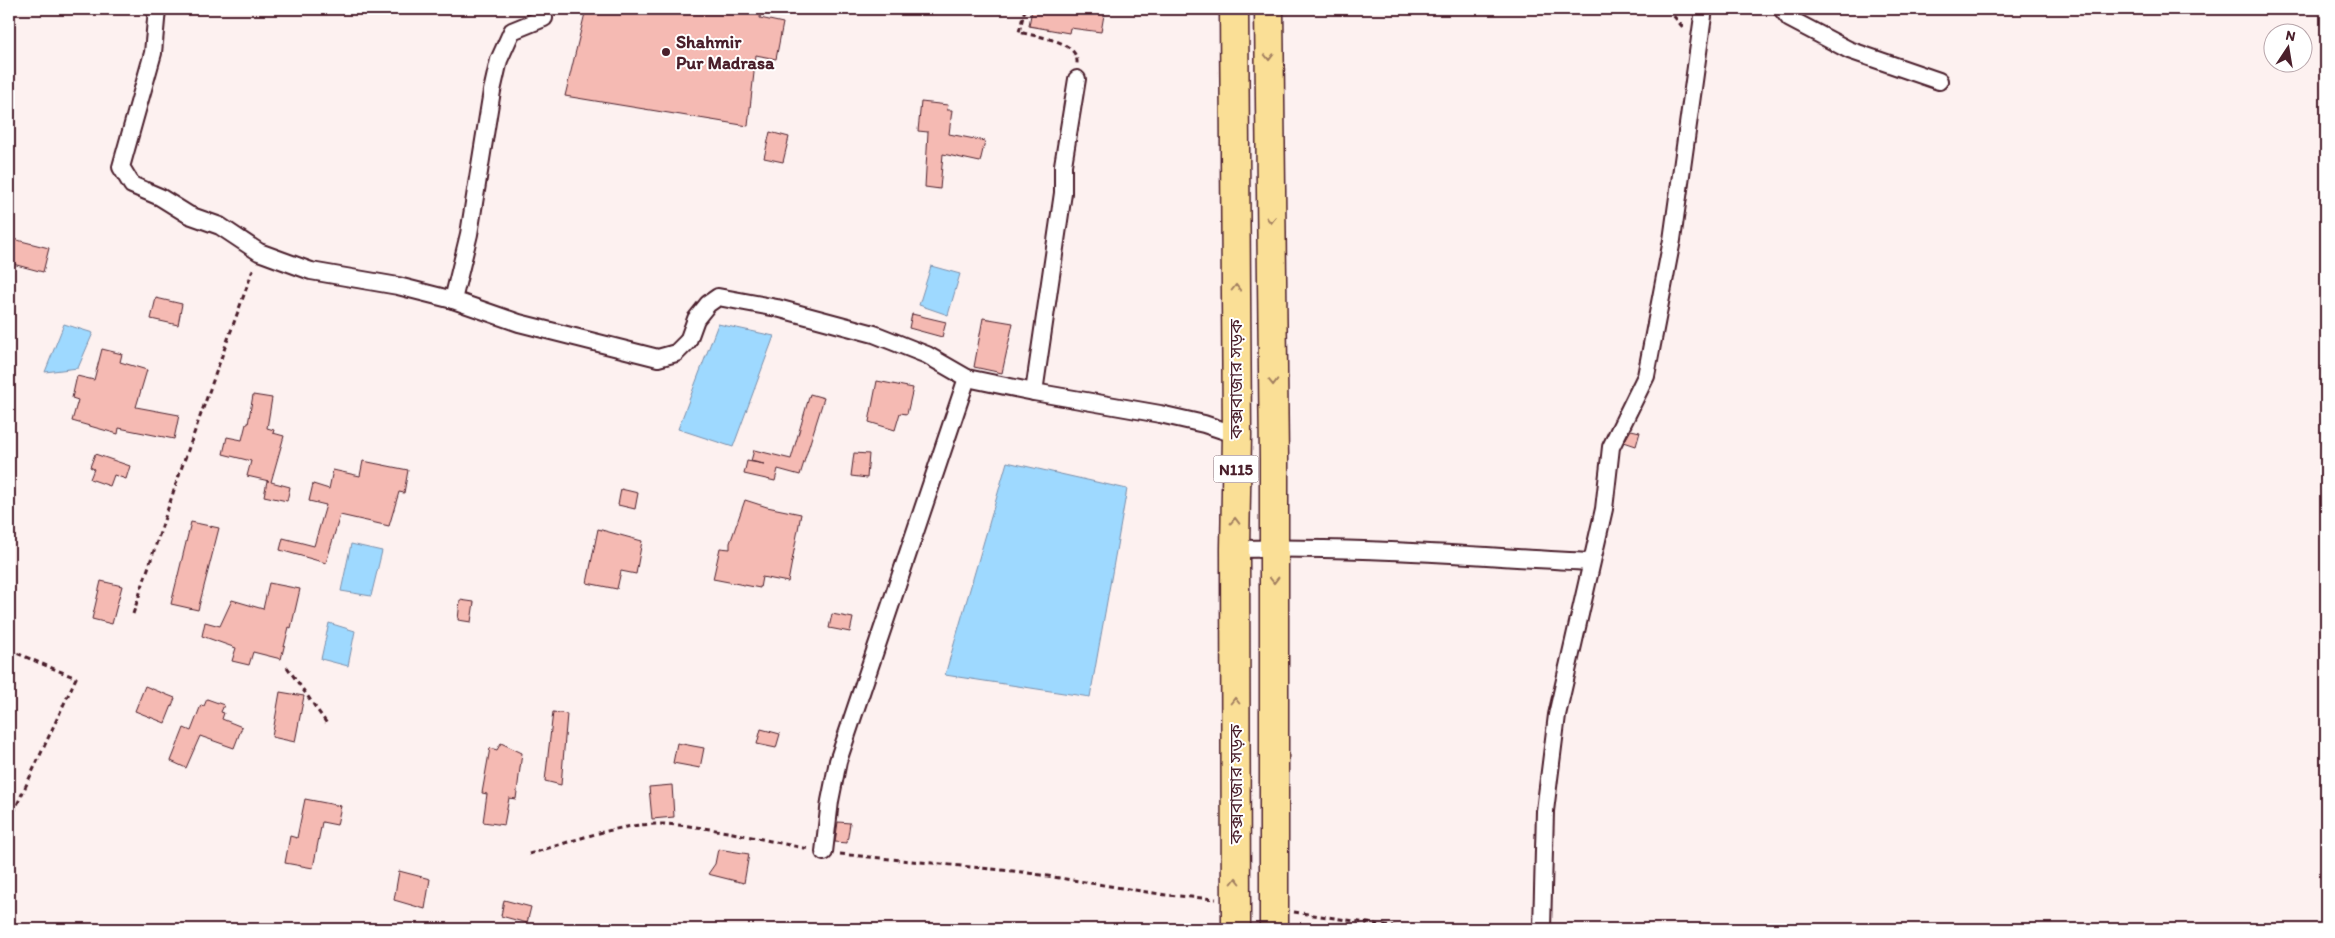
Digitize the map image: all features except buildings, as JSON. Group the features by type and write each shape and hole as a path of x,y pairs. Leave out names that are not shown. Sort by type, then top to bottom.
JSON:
{"highway":[{"name":"কক্সবাজার সড়ক","path":"1234,9 1237,435 1235,549 1236,929"},
{"name":"কক্সবাজার সড়ক","path":"1269,9 1274,548 1274,919"}],"street":[{"path":"157,9 153,53 121,168 132,185 160,197 189,215 220,226 259,252 311,271 398,286 453,300 519,323 658,358 676,353 688,341 696,318 708,304 718,297 787,310 874,334 927,355 967,378 1160,414 1204,424 1237,435"},
{"path":"1542,929 1545,811 1557,715 1604,509 1611,447 1646,376 1672,240 1704,9"},
{"path":"1782,9 1790,19 1849,50 1939,81"},
{"path":"453,300 469,234 486,123 499,60 512,31 544,18"},
{"path":"1034,392 1077,79"},
{"path":"824,852 830,801 838,761 967,378"},
{"path":"1235,549 1274,548 1591,562"}],"path":[{"path":"1025,9 1019,32 1063,43 1075,52 1078,56 1077,79"},
{"path":"133,614 179,475 259,252"},
{"path":"9,650 76,678 9,822"},
{"path":"287,666 328,725"},
{"path":"529,854 621,828 662,824 708,830 824,852 1022,872 1166,895 1236,901"},
{"path":"1274,919 1407,929"}],"water":[{"path":"931,266 960,274 948,315 919,305"},
{"path":"64,324 93,333 78,368 45,372"},
{"path":"718,324 774,336 733,447 678,429"},
{"path":"1007,462 1127,489 1090,697 945,675"},
{"path":"351,544 382,551 371,596 341,591"},
{"path":"329,623 355,631 348,666 321,659"}],"place":[{"name":"Shahmir Pur Madrasa","path":"666,52"}]}
